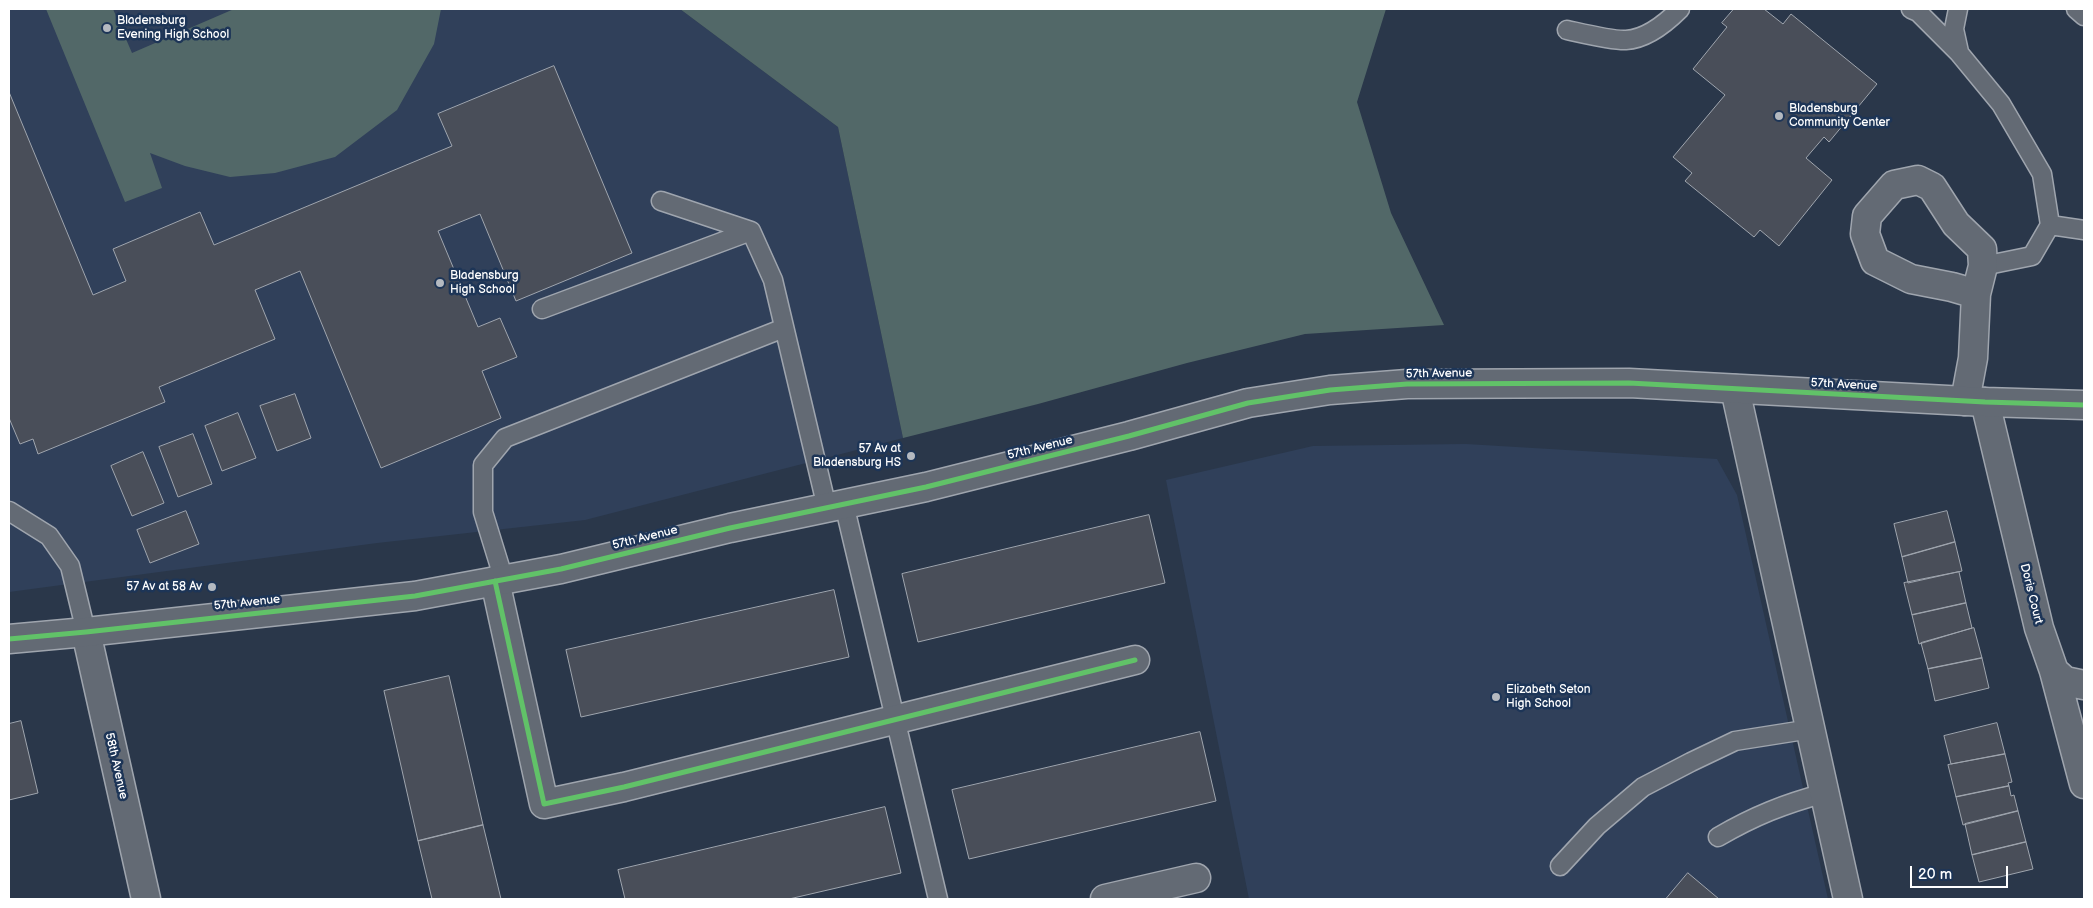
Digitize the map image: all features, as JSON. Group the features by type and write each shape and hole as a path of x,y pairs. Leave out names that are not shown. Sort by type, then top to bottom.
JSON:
{"street":[{"path":"1975,402 1973,358 1976,294 1983,266 1982,249 1956,224 1932,187 1918,180 1894,185 1866,216 1865,234 1875,261 1911,279 1976,294"},
{"name":"57th Avenue","path":"9,639 415,596 561,569 730,528 926,487 1129,436 1248,403 1330,390 1407,384 1629,383 1975,402 2084,406"},
{"path":"1735,389 1848,899"},
{"name":"Doris Court","path":"1975,402 2039,628 2054,671 2084,784"},
{"path":"499,580 544,804 1135,660"},
{"name":"58th Avenue","path":"86,632 146,899"},
{"path":"2054,671 2065,681 2084,685"},
{"path":"1105,899 1196,878"}],"lane":[{"path":"1567,30 1626,40 1651,32 1664,24 1680,9"},
{"path":"1911,9 1918,12 1959,53 2000,104 2042,174 2050,225 2032,256 1983,266"},
{"path":"1958,9 1954,29 1959,53"},
{"path":"2076,9 2084,16"},
{"path":"661,201 751,231 773,280 784,328 896,719 938,899"},
{"path":"2050,225 2084,230"},
{"path":"542,309 751,231"},
{"path":"499,580 483,512 483,464 505,438 784,328"},
{"path":"9,511 49,536 70,566 86,632"},
{"path":"1560,866 1597,826 1644,787 1667,774 1735,742 1810,729"},
{"path":"1718,837 1750,818 1785,804 1825,793"}],"shaded area":[{"name":"Bladensburg High School","path":"9,9 680,9 838,127 903,438 585,520 377,543 9,592"},
{"name":"Elizabeth Seton High School","path":"1466,444 1717,459 1737,495 1828,899 1249,899 1166,480 1313,446"}],"green space":[{"path":"46,9 113,9 132,53 234,9 441,9 434,44 397,110 335,157 275,173 230,177 185,166 150,153 162,188 125,202"},
{"path":"680,9 1386,9 1357,102 1391,213 1444,325 1305,334 903,438 838,127"}],"building":[{"name":"Bladensburg Community Center","path":"1734,9 1764,9 1783,24 1791,14 1877,84 1829,142 1824,137 1806,158 1832,180 1779,246 1760,230 1754,237 1685,181 1692,173 1673,157 1725,95 1693,69 1727,27 1722,23"},
{"name":"Bladensburg High School","path":"554,66 632,253 516,301 480,214 438,231 478,327 500,318 517,357 482,371 501,418 381,468 300,271 255,290 275,339 159,387 165,402 38,454 33,439 20,444 9,418 9,92 93,295 126,281 113,249 200,212 214,245 452,146 438,114"},
{"path":"295,394 311,438 277,451 260,406"},
{"path":"238,413 256,458 222,471 205,426"},
{"path":"193,434 212,484 178,497 159,447"},
{"path":"143,452 164,503 132,516 111,466"},
{"path":"186,511 199,544 150,563 137,530"},
{"path":"1947,511 1955,542 1902,557 1894,524"},
{"path":"1149,515 1165,583 918,642 902,574"},
{"path":"1955,542 1962,571 1908,583 1902,557"},
{"path":"1959,572 1966,603 1912,615 1904,583"},
{"path":"834,590 849,657 581,717 566,650"},
{"path":"1966,603 1972,628 1919,644 1912,615"},
{"path":"1974,628 1982,658 1928,669 1921,643"},
{"path":"1982,658 1989,688 1935,701 1928,669"},
{"path":"449,676 483,825 418,841 384,691"},
{"path":"21,721 38,793 9,800 9,724"},
{"path":"1997,723 2005,754 1951,764 1944,736"},
{"path":"1200,732 1216,801 969,859 952,790"},
{"path":"2005,754 2012,782 2008,783 2009,786 1956,797 1948,765"},
{"path":"2009,786 2011,796 2014,795 2018,811 1963,825 1956,797"},
{"path":"885,807 901,873 789,899 625,899 618,870"},
{"path":"2018,811 2026,842 1972,855 1965,824"},
{"path":"483,825 501,899 432,899 418,841"},
{"path":"2026,842 2033,869 1979,882 1972,855"},
{"path":"1688,873 1719,899 1666,899"}],"cycle path":[{"path":"9,639 415,596 561,569 730,528 926,487 1129,436 1248,403 1330,390 1407,384 1629,383 1985,402 2084,405"},
{"path":"495,581 544,804 624,787 1135,660"}],"place":[{"name":"Bladensburg Evening High School","path":"107,28"},
{"name":"Bladensburg Community Center","path":"1779,116"},
{"name":"Bladensburg High School","path":"440,283"},
{"name":"57 Av at Bladensburg HS","path":"911,456"},
{"name":"57 Av at 58 Av","path":"212,587"},
{"name":"Elizabeth Seton High School","path":"1496,697"}]}
